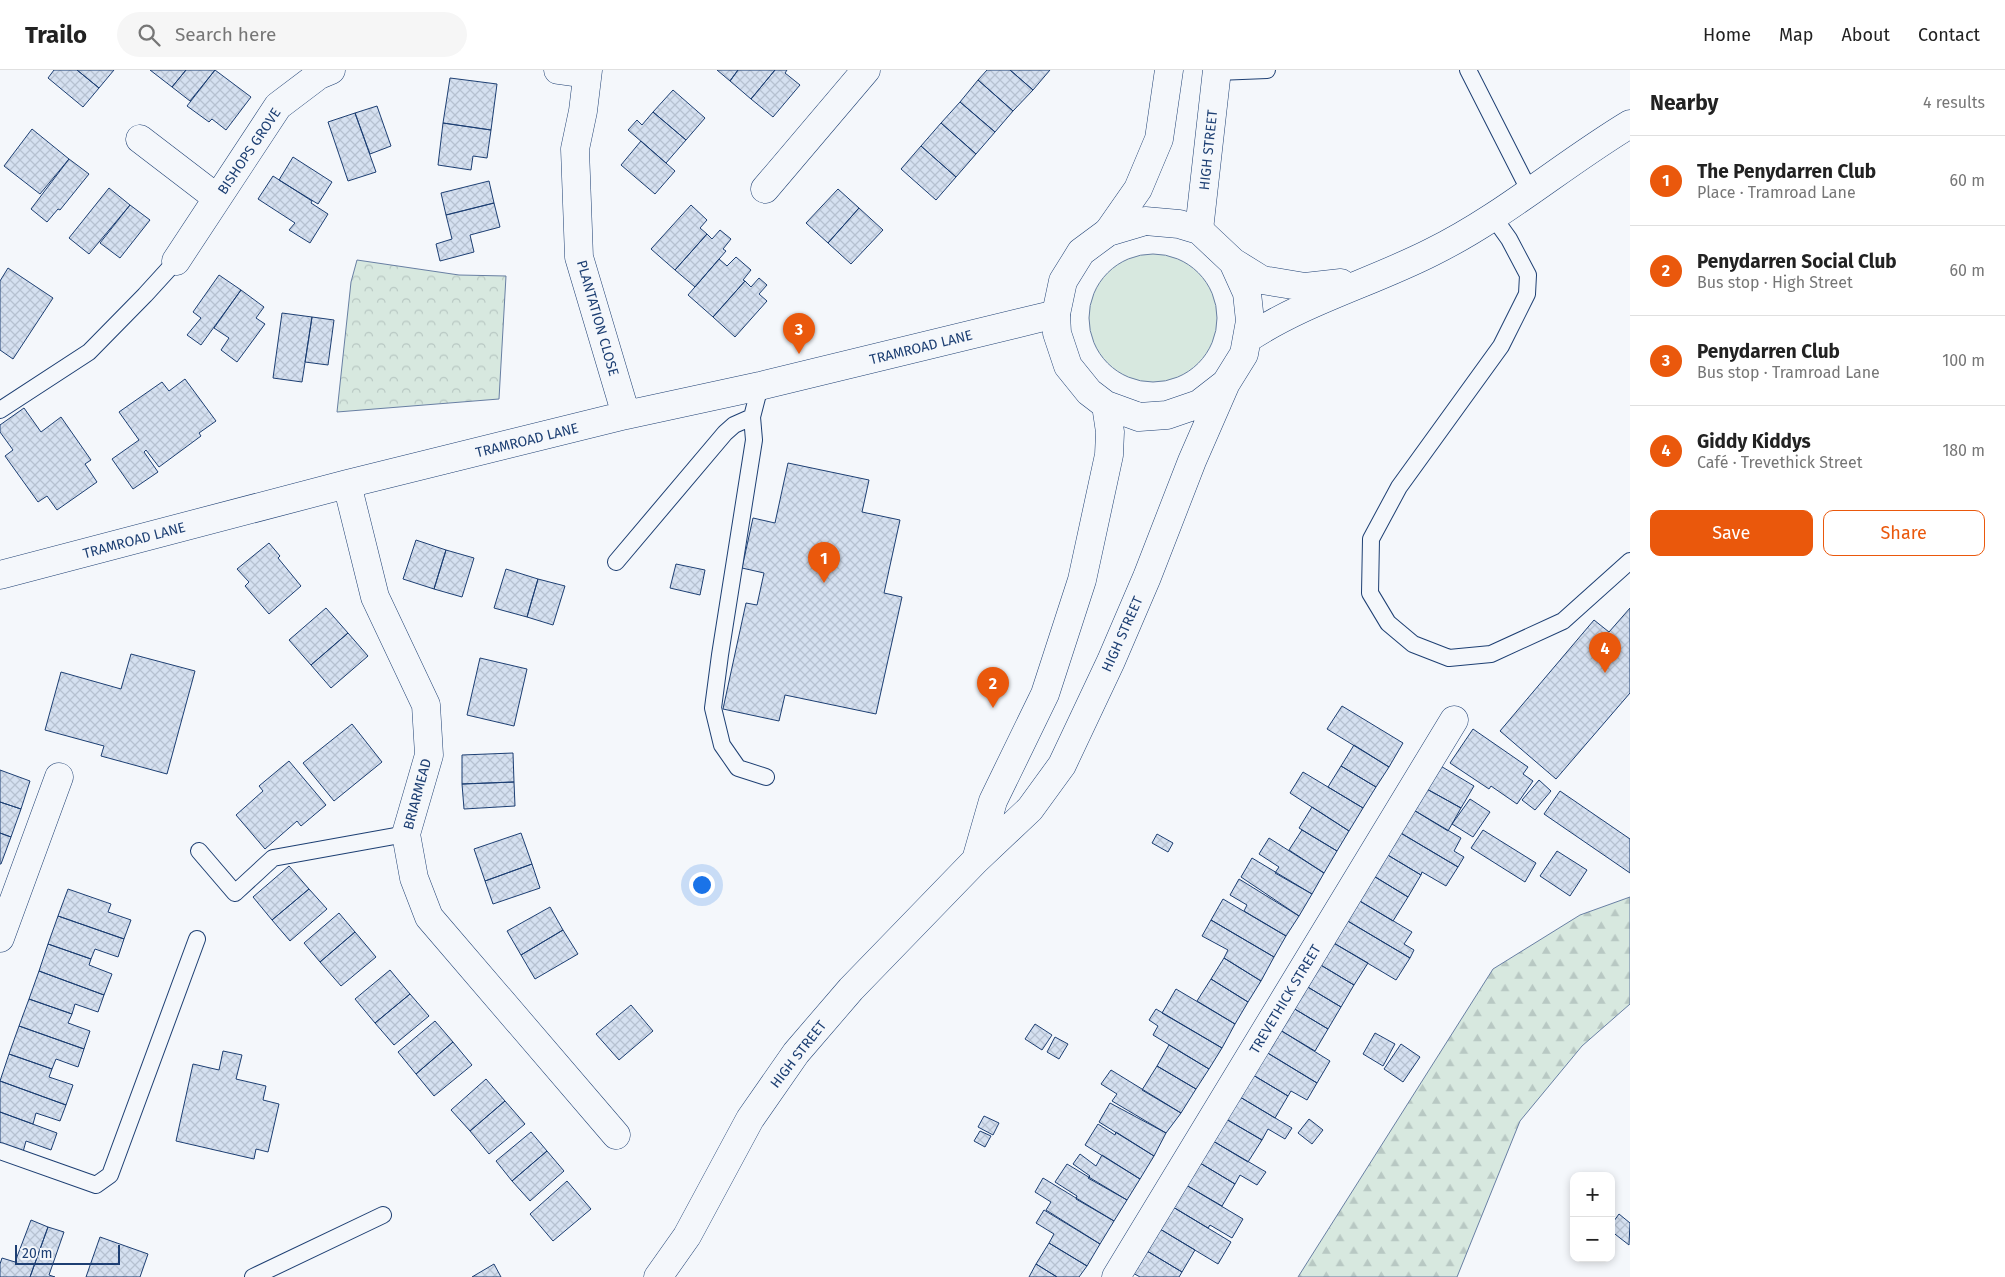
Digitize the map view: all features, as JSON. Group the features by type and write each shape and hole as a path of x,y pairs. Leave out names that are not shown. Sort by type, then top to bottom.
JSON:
{"street":[{"name":"BISHOPS GROVE","path":"176,261 278,106 319,75 331,70"},
{"path":"558,70 587,72"},
{"path":"765,190 866,70"},
{"name":"HIGH STREET","path":"1108,232 1138,189 1158,139 1169,70"},
{"name":"HIGH STREET","path":"1199,230 1217,71"},
{"name":"PLANTATION CLOSE","path":"587,72 583,111 575,149 579,257 626,415"},
{"path":"1247,340 1269,324 1311,304 1432,253 1494,218 1630,124"},
{"name":"BISHOPS GROVE","path":"140,139 217,198"},
{"name":"HIGH STREET","path":"658,1277 687,1236 750,1119 796,1053 851,989 976,860 1030,809 1062,765 1111,661 1147,577 1192,461 1226,382 1244,354 1250,320 1247,293 1233,262 1199,230 1179,224 1145,221 1108,232 1080,252 1063,281 1056,314 1057,334 1068,366 1089,392 1106,406 1139,417 1167,415 1200,404 1226,382"},
{"path":"1233,262 1262,280 1305,287 1365,281"},
{"name":"TRAMROAD LANE","path":"0,575 347,484 626,415 760,386 1056,314"},
{"name":"HIGH STREET","path":"976,860 993,801 1045,694 1082,580 1109,454 1110,432 1106,406"},
{"name":"BRIARMEAD","path":"347,484 375,597 426,705 429,755 406,834 414,878 429,917 616,1136"},
{"name":"TREVETHICK STREET","path":"1116,1277 1454,720"},
{"path":"0,938 59,777"}],"lane":[{"path":"1217,71 1267,70"},
{"path":"1468,70 1530,192"},
{"path":"1494,218 1509,239 1528,275 1527,294 1501,346 1399,487 1371,540 1370,593 1388,623 1413,644 1450,658 1491,654 1563,621 1630,561"},
{"path":"0,410 89,352 176,261"},
{"path":"760,386 752,417 754,440 713,708 722,745 738,768 766,777"},
{"path":"616,562 725,433 734,425 752,417"},
{"path":"199,851 235,893 273,858 406,834"},
{"path":"0,1151 96,1185 110,1175 197,939"},
{"path":"253,1277 383,1215"}],"green space":[{"path":"1153,254 1177,259 1198,273 1212,294 1217,318 1212,342 1198,363 1177,377 1153,382 1129,377 1108,363 1094,342 1089,318 1094,294 1108,273 1129,259"},
{"path":"357,260 459,275 506,276 499,399 337,412 351,282"},
{"path":"1630,897 1630,1004 1582,1046 1520,1121 1457,1277 1298,1277 1493,969 1580,915"}],"building":[{"path":"54,70 77,70 99,88 83,107 48,78"},
{"path":"77,70 114,70 99,88"},
{"path":"150,70 186,70 172,87"},
{"path":"186,70 215,70 190,101 172,87"},
{"path":"215,70 251,97 226,130 212,119 209,122 187,106"},
{"path":"717,70 738,70 730,81"},
{"path":"738,70 775,70 751,99 730,81"},
{"path":"775,70 787,70 785,73 800,85 773,117 751,99"},
{"path":"987,70 1010,70 1033,90 1013,111 978,80"},
{"path":"1010,70 1050,70 1033,90"},
{"path":"450,78 497,84 491,130 443,123"},
{"path":"978,80 1013,111 995,132 960,102"},
{"path":"673,90 705,118 686,140 653,112"},
{"path":"960,102 995,132 976,154 941,123"},
{"path":"377,106 391,146 370,154 355,113"},
{"path":"653,112 686,140 666,163 628,130 637,120 642,125"},
{"path":"355,113 376,172 348,181 328,122"},
{"path":"443,123 491,130 487,158 473,156 471,170 438,165"},
{"path":"941,123 976,154 956,177 921,146"},
{"path":"32,129 69,159 40,194 4,166"},
{"path":"641,141 675,171 655,194 621,165"},
{"path":"921,146 956,177 936,200 901,169"},
{"path":"293,157 332,182 318,204 279,180"},
{"path":"69,159 89,174 60,210 58,209 47,222 31,209"},
{"path":"273,176 312,201 311,203 328,214 310,243 289,230 295,223 258,199"},
{"path":"489,181 494,203 446,215 441,193"},
{"path":"109,188 130,205 89,254 69,238"},
{"path":"838,189 859,208 828,243 806,223"},
{"path":"494,203 500,227 470,235 474,252 440,261 436,244 452,239 446,215"},
{"path":"130,205 150,220 120,258 100,243"},
{"path":"691,205 707,220 700,228 707,234 675,270 651,249"},
{"path":"859,208 883,230 851,264 828,243"},
{"path":"720,230 731,239 723,249 726,251 695,287 675,270 707,234 712,239"},
{"path":"736,257 751,270 743,280 745,281 713,317 688,295 719,259 727,266"},
{"path":"8,268 53,298 13,359 0,350 0,281"},
{"path":"219,275 241,290 201,345 187,335 201,318 193,312"},
{"path":"759,278 767,285 759,294 767,301 735,337 713,317 745,281 751,287"},
{"path":"241,290 264,307 256,318 265,324 237,362 221,350 229,338 214,328"},
{"path":"282,313 312,317 302,382 273,378"},
{"path":"312,317 334,320 328,365 305,362"},
{"path":"185,379 216,421 199,433 201,436 159,467 146,450 144,452 158,472 133,489 112,459 139,440 119,412 162,382 169,391"},
{"path":"24,408 41,432 61,417 91,460 85,464 97,482 57,510 47,496 38,502 5,456 13,450 0,432 0,425"},
{"path":"788,463 869,480 862,512 900,520 884,593 902,597 876,714 785,695 779,721 723,709 746,603 757,605 764,573 742,568 753,518 775,523"},
{"path":"416,540 446,550 434,589 403,579"},
{"path":"269,543 280,556 278,558 301,586 269,614 245,586 249,582 237,569"},
{"path":"446,550 474,558 462,597 434,589"},
{"path":"676,564 705,570 700,595 670,588"},
{"path":"506,569 538,579 527,617 494,608"},
{"path":"538,579 565,586 553,625 527,617"},
{"path":"326,608 348,633 311,665 289,640"},
{"path":"1630,608 1630,693 1556,779 1500,731 1594,620 1609,632"},
{"path":"348,633 368,656 331,688 311,665"},
{"path":"131,654 195,671 167,774 101,756 104,746 45,730 61,672 121,689"},
{"path":"480,658 527,669 514,726 467,715"},
{"path":"1342,706 1403,743 1389,767 1327,729"},
{"path":"352,724 382,762 334,801 303,763"},
{"path":"1473,729 1528,767 1523,774 1533,781 1517,804 1491,786 1489,789 1450,763"},
{"path":"1354,745 1389,767 1376,787 1341,766"},
{"path":"513,753 514,782 462,784 462,755"},
{"path":"289,761 326,805 301,826 297,821 265,849 236,815 263,791 259,786"},
{"path":"1439,765 1474,786 1461,808 1425,788"},
{"path":"1341,766 1376,787 1363,808 1328,787"},
{"path":"0,770 30,781 21,809 0,802"},
{"path":"1303,772 1363,808 1349,831 1290,793"},
{"path":"1539,780 1551,791 1535,810 1522,800"},
{"path":"514,782 515,806 464,809 462,784"},
{"path":"1425,788 1461,808 1448,831 1412,809"},
{"path":"1560,791 1630,839 1630,873 1544,814"},
{"path":"1470,799 1490,812 1473,837 1452,824"},
{"path":"0,802 21,809 11,837 0,833"},
{"path":"1312,807 1349,831 1337,851 1299,828"},
{"path":"1412,809 1461,838 1454,851 1464,857 1458,867 1399,832"},
{"path":"1302,830 1337,851 1324,873 1289,850"},
{"path":"1483,830 1536,863 1525,882 1471,848"},
{"path":"1399,832 1458,867 1446,886 1422,872 1421,875 1386,854"},
{"path":"0,833 11,837 1,864 0,864"},
{"path":"521,833 532,864 485,881 474,849"},
{"path":"1157,834 1173,843 1168,852 1152,843"},
{"path":"1269,838 1324,873 1312,894 1275,873 1279,867 1259,854"},
{"path":"1557,851 1587,870 1570,896 1540,876"},
{"path":"1386,854 1421,875 1408,897 1372,875"},
{"path":"1252,858 1312,894 1299,916 1241,877"},
{"path":"532,864 540,888 493,904 485,881"},
{"path":"289,866 309,889 272,920 253,897"},
{"path":"1372,875 1408,897 1393,921 1358,900"},
{"path":"1239,879 1299,916 1286,936 1244,911 1247,905 1230,895"},
{"path":"68,889 111,904 108,912 131,920 124,939 58,916"},
{"path":"309,889 327,909 290,941 272,920"},
{"path":"1223,899 1286,936 1274,957 1211,920"},
{"path":"1358,900 1412,932 1404,944 1414,950 1410,958 1346,920"},
{"path":"550,907 563,930 521,955 507,931"},
{"path":"339,913 355,932 320,962 304,943"},
{"path":"58,916 124,939 118,957 95,949 91,959 48,944"},
{"path":"1211,920 1274,957 1261,981 1224,958 1228,950 1202,936"},
{"path":"1346,920 1410,958 1396,980 1332,942"},
{"path":"563,930 578,954 535,979 521,955"},
{"path":"355,932 376,957 341,986 320,962"},
{"path":"1332,942 1368,963 1354,985 1319,964"},
{"path":"48,944 91,959 89,965 112,974 104,995 39,971"},
{"path":"1224,958 1261,981 1248,1002 1211,979"},
{"path":"1319,964 1354,985 1341,1007 1306,986"},
{"path":"390,970 410,994 375,1023 355,999"},
{"path":"39,971 104,995 98,1012 75,1004 72,1014 29,999"},
{"path":"1211,979 1248,1002 1235,1024 1197,1001"},
{"path":"1306,986 1341,1007 1328,1029 1293,1008"},
{"path":"1176,989 1235,1024 1222,1048 1162,1013"},
{"path":"410,994 429,1016 394,1045 375,1023"},
{"path":"29,999 72,1014 68,1023 90,1031 84,1049 19,1026"},
{"path":"631,1005 653,1031 619,1060 596,1034"},
{"path":"1293,1008 1328,1029 1315,1051 1280,1030"},
{"path":"1156,1009 1222,1048 1209,1069 1153,1035 1158,1026 1149,1020"},
{"path":"435,1021 453,1042 416,1074 398,1052"},
{"path":"1035,1024 1052,1035 1042,1050 1025,1039"},
{"path":"19,1026 84,1049 78,1067 56,1059 52,1069 9,1054"},
{"path":"1280,1030 1330,1061 1317,1083 1266,1052"},
{"path":"1375,1033 1395,1044 1383,1066 1363,1054"},
{"path":"1055,1037 1068,1044 1059,1059 1047,1052"},
{"path":"453,1042 472,1065 434,1096 416,1074"},
{"path":"1401,1044 1420,1057 1403,1082 1384,1069"},
{"path":"1169,1045 1209,1069 1196,1089 1157,1066"},
{"path":"223,1051 242,1055 236,1079 266,1086 263,1100 279,1104 268,1152 256,1149 254,1159 176,1141 193,1064 219,1070"},
{"path":"1266,1052 1317,1083 1307,1100 1291,1091 1288,1096 1253,1075"},
{"path":"9,1054 52,1069 49,1077 73,1085 66,1105 0,1081"},
{"path":"1157,1066 1196,1089 1181,1113 1142,1090"},
{"path":"1111,1070 1181,1113 1166,1133 1112,1101 1117,1094 1101,1084"},
{"path":"1253,1075 1288,1096 1275,1118 1240,1097"},
{"path":"486,1079 505,1101 470,1131 451,1110"},
{"path":"0,1081 66,1105 60,1121 36,1113 33,1124 0,1112"},
{"path":"1240,1097 1292,1128 1285,1139 1268,1129 1262,1140 1226,1119"},
{"path":"505,1101 525,1124 489,1154 470,1131"},
{"path":"1110,1103 1166,1133 1154,1156 1099,1122"},
{"path":"0,1112 57,1133 51,1150 26,1141 23,1152 0,1143"},
{"path":"984,1116 999,1123 993,1135 978,1127"},
{"path":"1226,1119 1262,1140 1248,1162 1213,1141"},
{"path":"1309,1119 1323,1130 1312,1144 1298,1133"},
{"path":"1098,1124 1115,1135 1116,1132 1154,1156 1140,1179 1085,1145"},
{"path":"980,1131 991,1136 985,1147 974,1141"},
{"path":"531,1132 547,1151 512,1181 496,1161"},
{"path":"1213,1141 1266,1172 1257,1185 1240,1175 1235,1184 1200,1163"},
{"path":"547,1151 564,1171 530,1201 512,1181"},
{"path":"1080,1154 1096,1166 1102,1155 1140,1179 1127,1200 1088,1178 1090,1176 1073,1164"},
{"path":"1200,1163 1235,1184 1222,1206 1186,1185"},
{"path":"1067,1164 1127,1200 1114,1221 1076,1199 1077,1196 1055,1182"},
{"path":"1043,1178 1114,1221 1100,1244 1046,1210 1051,1202 1035,1192"},
{"path":"567,1181 591,1209 553,1241 530,1214"},
{"path":"1186,1185 1243,1219 1232,1238 1210,1225 1208,1228 1173,1207"},
{"path":"1173,1207 1231,1242 1218,1264 1160,1229"},
{"path":"1044,1210 1100,1244 1087,1266 1049,1243 1054,1234 1036,1223"},
{"path":"1619,1214 1630,1223 1629,1245 1615,1234 1615,1220"},
{"path":"31,1220 48,1227 30,1277 0,1277 2,1258 15,1262"},
{"path":"48,1227 64,1232 49,1275 55,1277 30,1277"},
{"path":"1160,1229 1195,1250 1182,1272 1147,1251"},
{"path":"100,1237 148,1254 140,1277 86,1277"},
{"path":"1049,1243 1087,1266 1079,1277 1057,1277 1036,1264"},
{"path":"1147,1251 1182,1272 1179,1277 1140,1277 1133,1273"},
{"path":"494,1264 501,1277 472,1277"},
{"path":"1036,1264 1057,1277 1029,1277"}],"place":[{"name":"Penydarren Club","path":"799,354"},
{"name":"The Penydarren Club","path":"824,583"},
{"name":"Giddy Kiddys","path":"1605,673"},
{"name":"Penydarren Social Club","path":"993,708"}]}
